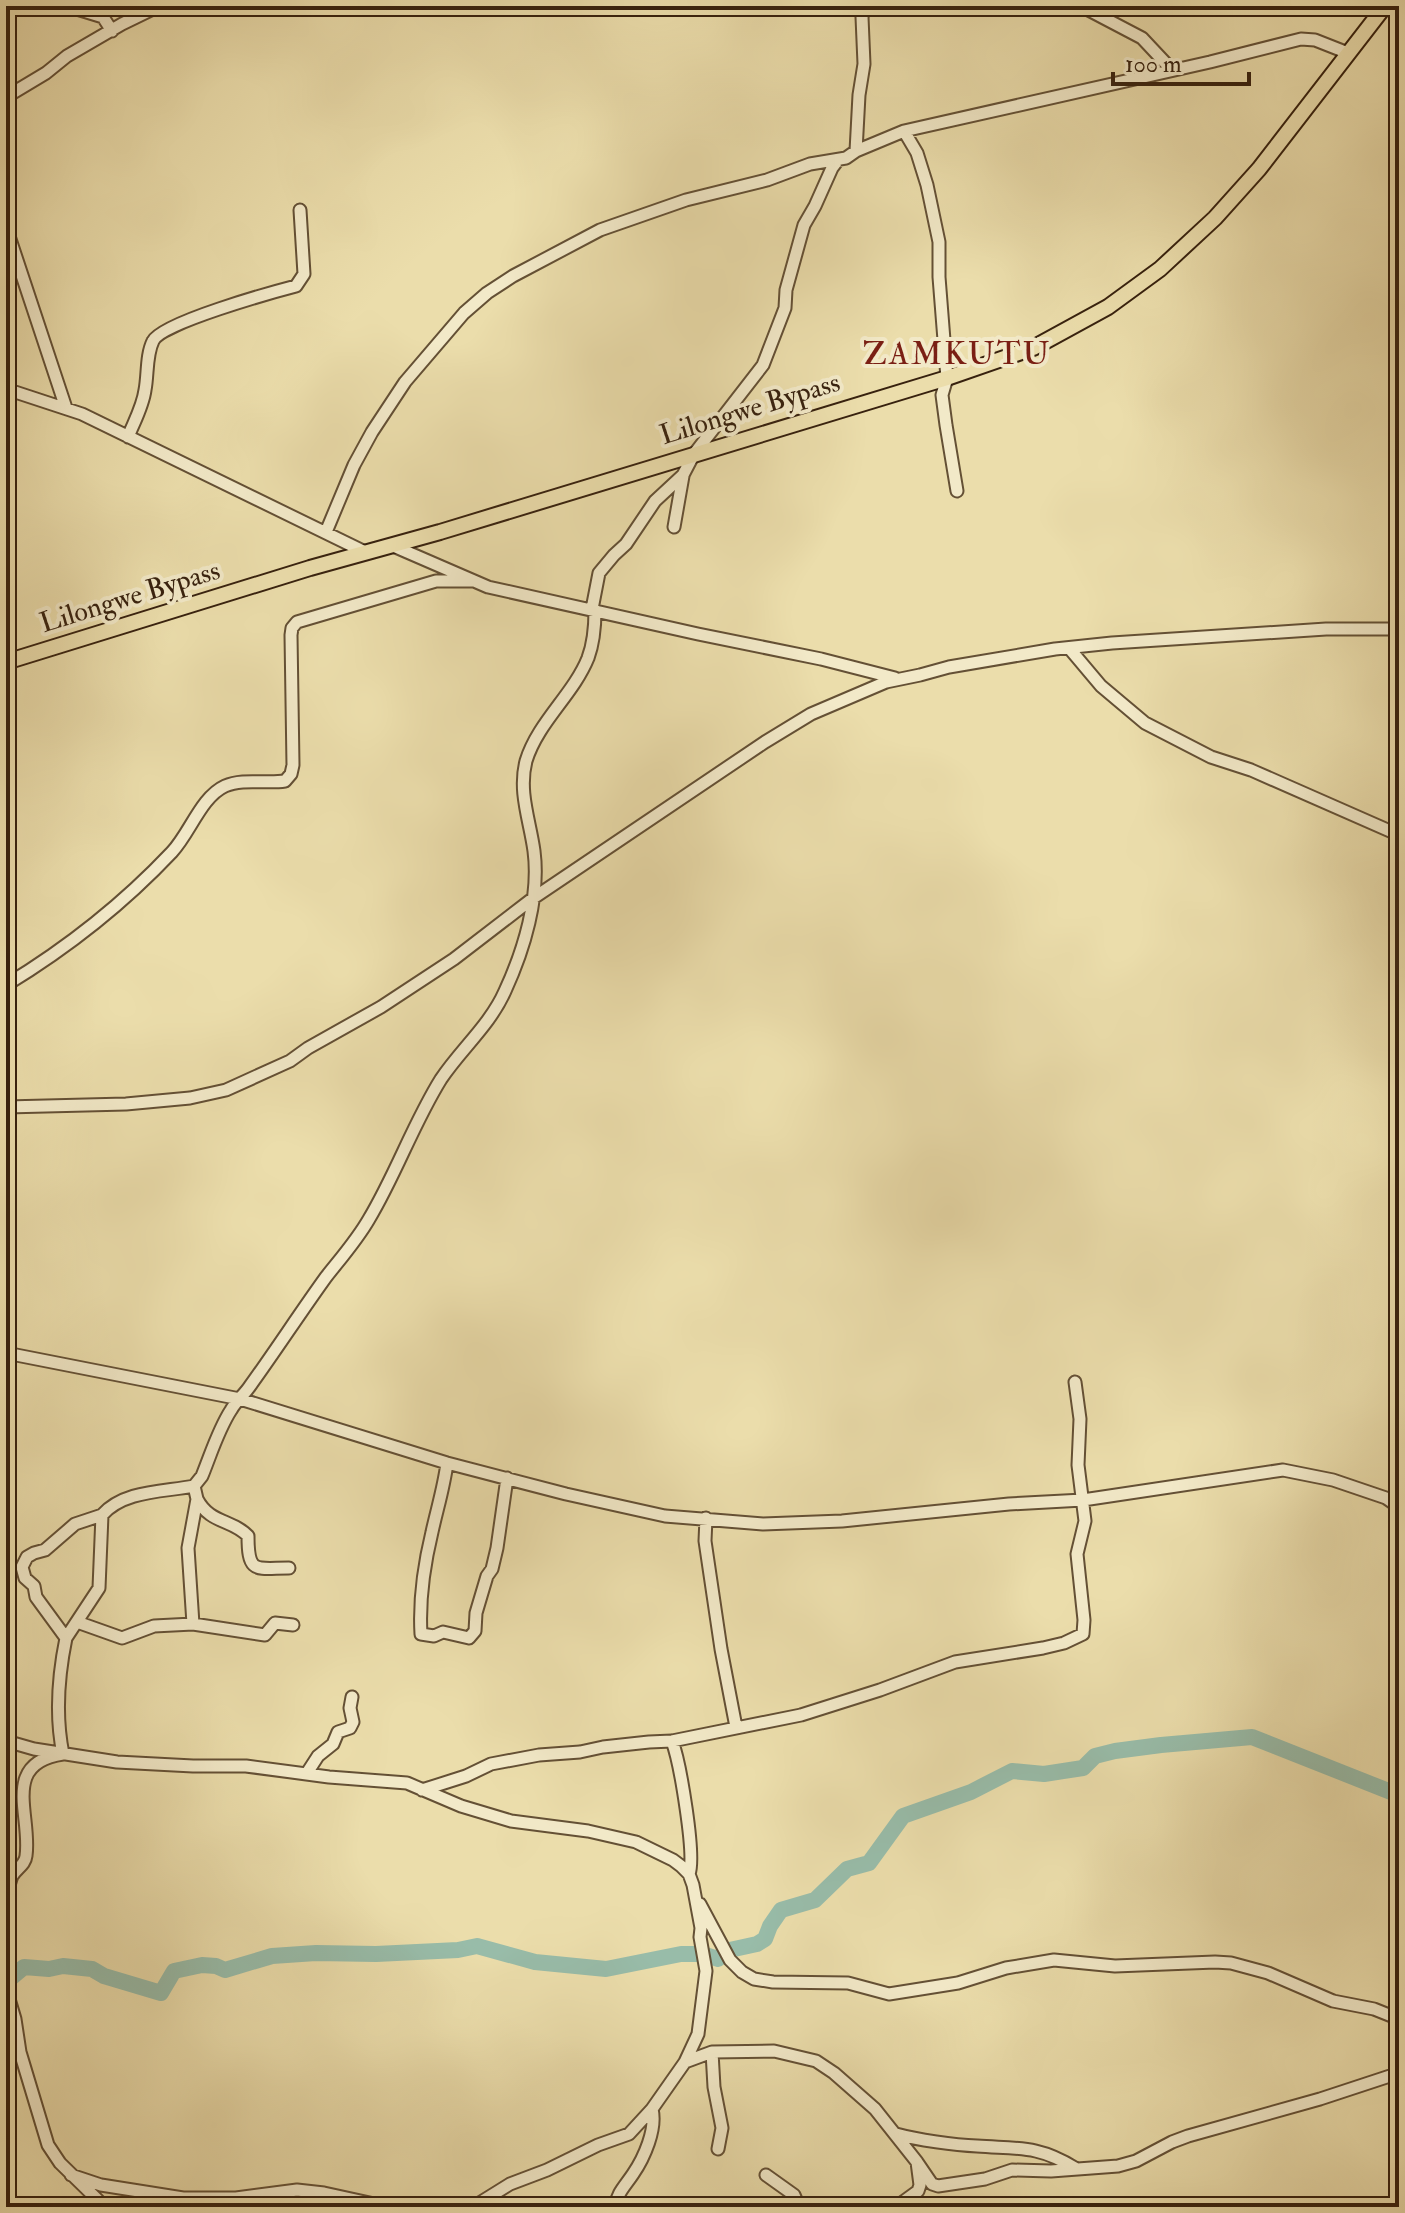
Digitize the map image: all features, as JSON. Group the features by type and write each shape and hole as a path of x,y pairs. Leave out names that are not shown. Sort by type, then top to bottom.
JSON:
{"main road":[{"name":"Lilongwe Bypass","path":"6,662 1013,356 1108,307 1160,269 1215,218 1259,169 1385,6"}],"street":[{"path":"67,6 103,17 112,31"},
{"path":"6,97 67,56 159,6"},
{"path":"1081,6 1142,38 1172,70"},
{"path":"856,151 864,64 861,10"},
{"path":"326,532 354,465 372,432 405,382 464,313 487,293 557,252 615,224 686,200 767,180 810,164 846,158 904,131 1301,39 1315,40 1348,53"},
{"path":"904,131 917,153 939,242 947,378 942,395 957,491"},
{"path":"674,527 683,475 694,454 763,365 785,308 786,290 804,225 838,160"},
{"path":"128,437 145,395 151,345 157,335 215,311 296,286 304,274 300,210"},
{"path":"6,227 66,408"},
{"path":"6,389 66,408 365,552"},
{"path":"66,1638 36,1597 34,1586 25,1578 22,1567 27,1557 45,1550 75,1524 102,1515 107,1509 142,1494 194,1486 202,1476 232,1406 370,1219 412,1132 442,1079 505,993 521,947 532,899 534,851 526,814 524,772 535,738 587,659 595,631 593,610 599,573 626,544 655,501 683,475"},
{"path":"391,545 488,587 821,659 898,679"},
{"path":"6,985 68,946 110,911 172,853 213,794 226,785 285,781 291,774 291,635 297,622 436,581 474,581"},
{"path":"6,1107 162,1102 226,1090 290,1061 454,959 532,899 737,760 811,714 886,682 949,667 1069,648 1326,629 1399,629"},
{"path":"1069,648 1101,686 1145,723 1199,751 1251,770 1399,835"},
{"path":"6,1353 240,1399 447,1463 655,1514 763,1524 824,1522 1083,1500 1283,1470 1333,1480 1386,1498 1399,1507"},
{"path":"422,1790 466,1776 491,1764 539,1755 672,1741 801,1715 955,1662 1043,1648 1083,1634 1077,1554 1085,1521 1078,1465 1080,1419 1075,1382"},
{"path":"447,1463 432,1530 420,1608 421,1634 434,1636 443,1632 469,1638 475,1631 476,1613 497,1548 507,1478"},
{"path":"194,1486 202,1508 213,1518 243,1530 248,1536 248,1555 252,1564 264,1570 289,1568"},
{"path":"193,1624 188,1548 197,1499"},
{"path":"63,1754 57,1698 66,1638 99,1588 102,1515"},
{"path":"706,1518 705,1541 736,1727"},
{"path":"77,1622 122,1638 154,1626 193,1624 265,1635 275,1623 293,1625"},
{"path":"307,1773 318,1756 333,1744 338,1732 350,1728 353,1722 350,1708 352,1697"},
{"path":"6,1741 34,1749 117,1762 246,1766 407,1783 461,1806 511,1821 588,1831 636,1842 673,1860 689,1874 696,1898 706,1971 698,2034 685,2062 652,2109 629,2134 606,2141 510,2184 473,2207"},
{"path":"672,1741 687,1807 692,1857 689,1874"},
{"path":"6,1900 13,1874 25,1862 27,1851 22,1807 25,1779 38,1762 63,1754"},
{"path":"696,1898 730,1960 754,1979 848,1983 889,1994 958,1983 1006,1968 1054,1960 1115,1966 1215,1962 1268,1973 1333,2001 1374,2009 1399,2019"},
{"path":"6,1989 44,2136 71,2175 105,2207"},
{"path":"685,2062 712,2052 774,2051 816,2061 875,2109 932,2184 938,2186 985,2179 1012,2170 1051,2171 1118,2166 1136,2161 1188,2136 1399,2073"},
{"path":"712,2052 714,2087 722,2128 718,2149"},
{"path":"615,2207 620,2191 643,2156 654,2116 652,2109"},
{"path":"895,2134 971,2146 1028,2148 1075,2168"},
{"path":"896,2207 918,2191 917,2162"},
{"path":"71,2175 101,2185 183,2198 236,2198 297,2190 388,2207"},
{"path":"766,2175 794,2195 799,2207"}],"waterway":[{"path":"6,1982 24,1967 49,1969 63,1966 92,1969 104,1976 161,1993 174,1971 202,1965 225,1970 272,1956 376,1954 458,1950 477,1946 535,1962 606,1969 681,1954 703,1954 718,1959 725,1951 757,1944 765,1939 781,1910 815,1900 847,1869 869,1863 903,1816 971,1792 1012,1771 1044,1774 1083,1768 1095,1756 1115,1751 1252,1737 1391,1792 1399,1792"}],"district":[{"name":"ZAMKUTU","path":"957,354"}]}
